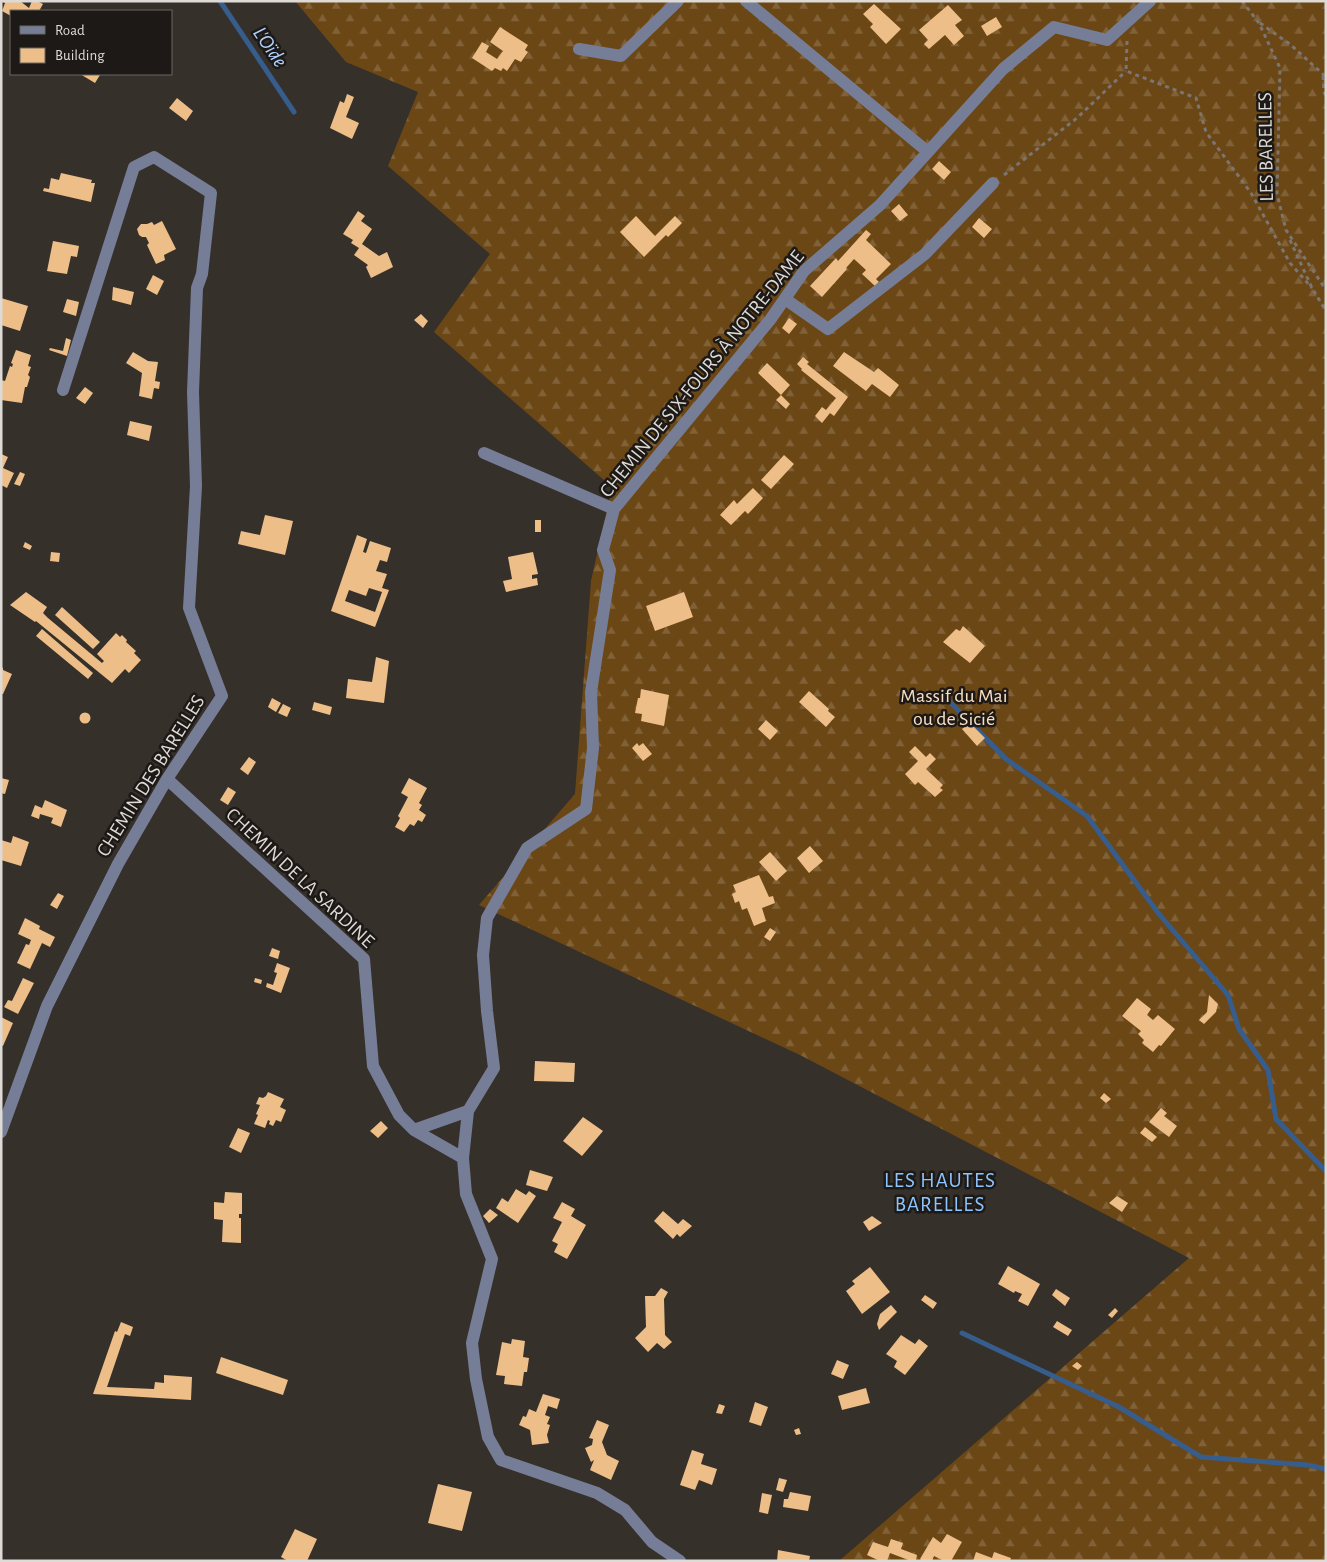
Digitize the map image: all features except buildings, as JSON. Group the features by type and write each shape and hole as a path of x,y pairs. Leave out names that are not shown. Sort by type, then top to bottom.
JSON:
{"street":[{"path":"579,49 621,56 678,1"},
{"path":"746,1 928,152"},
{"name":"CHEMIN DE SIX-FOURS À NOTRE-DAME","path":"468,1110 494,1068 483,955 487,918 527,848 586,809 593,748 591,692 610,570 603,550 614,509 770,320 804,271 880,205 1003,69 1054,27 1107,40 1150,1"},
{"name":"CHEMIN DES BARELLES","path":"1,1132 46,1006 118,864 167,779 222,696 189,608 196,486 193,392 198,288 202,274 211,194 154,157 134,167 64,390"},
{"path":"785,299 828,329 925,254 993,183"},
{"path":"484,454 614,509"},
{"name":"CHEMIN DE LA SARDINE","path":"167,779 364,959 373,1066 399,1115 414,1130 463,1158"},
{"path":"414,1130 468,1110 463,1158 466,1194 492,1259 472,1342 476,1379 488,1437 500,1460 597,1493 625,1510 652,1542 680,1561"}],"path":[{"name":"LES BARELLES","path":"1242,1 1259,22 1280,68 1277,194 1286,230 1326,290"},
{"path":"993,183 1077,118 1126,71 1127,22"},
{"path":"1259,22 1291,45 1324,77 1324,92 1326,96"},
{"path":"1126,71 1196,98 1206,132 1251,193 1290,263 1312,288"},
{"path":"1286,230 1312,288 1326,311"}],"green space":[{"name":"Massif du Mai ou de Sicié","path":"295,1 1326,1 1326,1561 839,1561 1189,1258 800,1055 479,905 575,794 591,581 612,487 434,332 490,254 388,166 418,92 346,62"}],"waterway":[{"name":"L'Oïde","path":"220,1 294,112"},
{"path":"948,700 1006,759 1087,816 1159,914 1228,995 1239,1029 1268,1070 1276,1119 1326,1171"},
{"path":"962,1333 1119,1407 1201,1457 1308,1465 1326,1469"}],"district":[{"name":"LES HAUTES BARELLES","path":"940,1192"}]}
